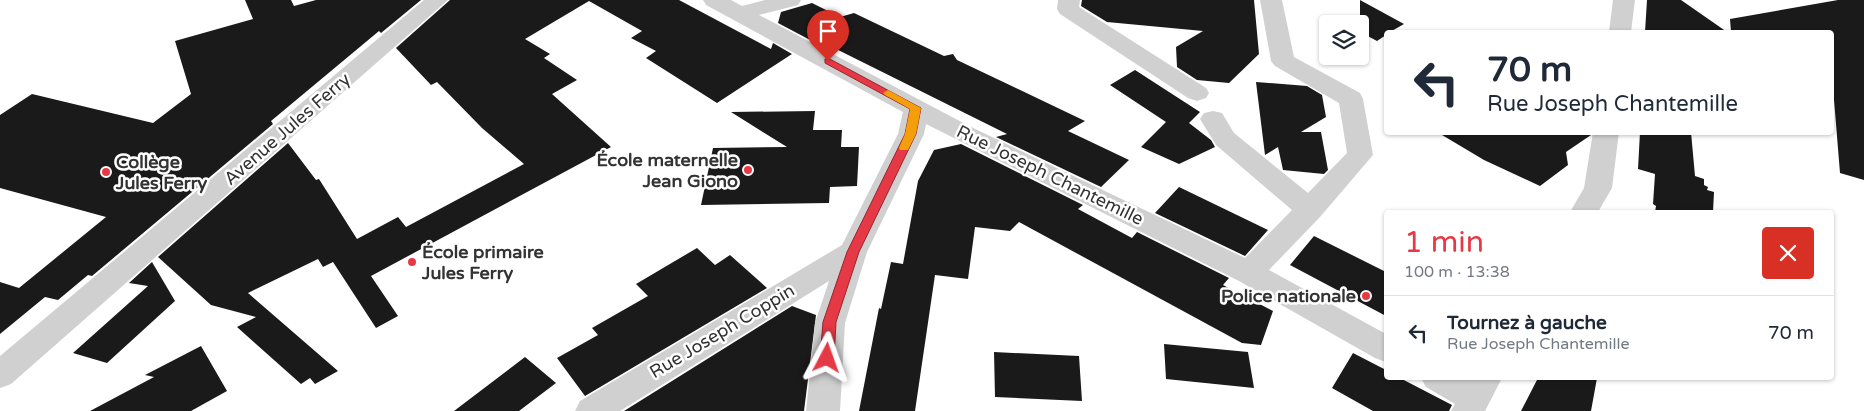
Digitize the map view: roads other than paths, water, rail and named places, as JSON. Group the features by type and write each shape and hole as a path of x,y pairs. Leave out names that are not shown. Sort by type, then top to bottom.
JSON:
{"street":[{"name":"Avenue Jules Ferry","path":"0,375 437,0"},
{"name":"Rue Joseph Chantemille","path":"714,0 960,132 1249,273 1384,348"},
{"path":"741,13 790,0"},
{"path":"1069,0 1068,10 1197,92"},
{"path":"1249,273 1360,155 1350,99 1283,61 1271,0"},
{"path":"1620,30 1624,0"},
{"path":"823,411 830,322 853,252 911,134 916,108"},
{"path":"1213,119 1225,139 1310,210"},
{"path":"1585,210 1598,188 1606,135"},
{"name":"Rue Joseph Coppin","path":"592,411 853,252"},
{"path":"1441,380 1476,396"}],"place":[{"name":"École maternelle Jean Giono","path":"748,170"},
{"name":"Collège Jules Ferry","path":"106,172"},
{"name":"École primaire Jules Ferry","path":"412,262"},
{"name":"Police nationale","path":"1366,296"}]}
